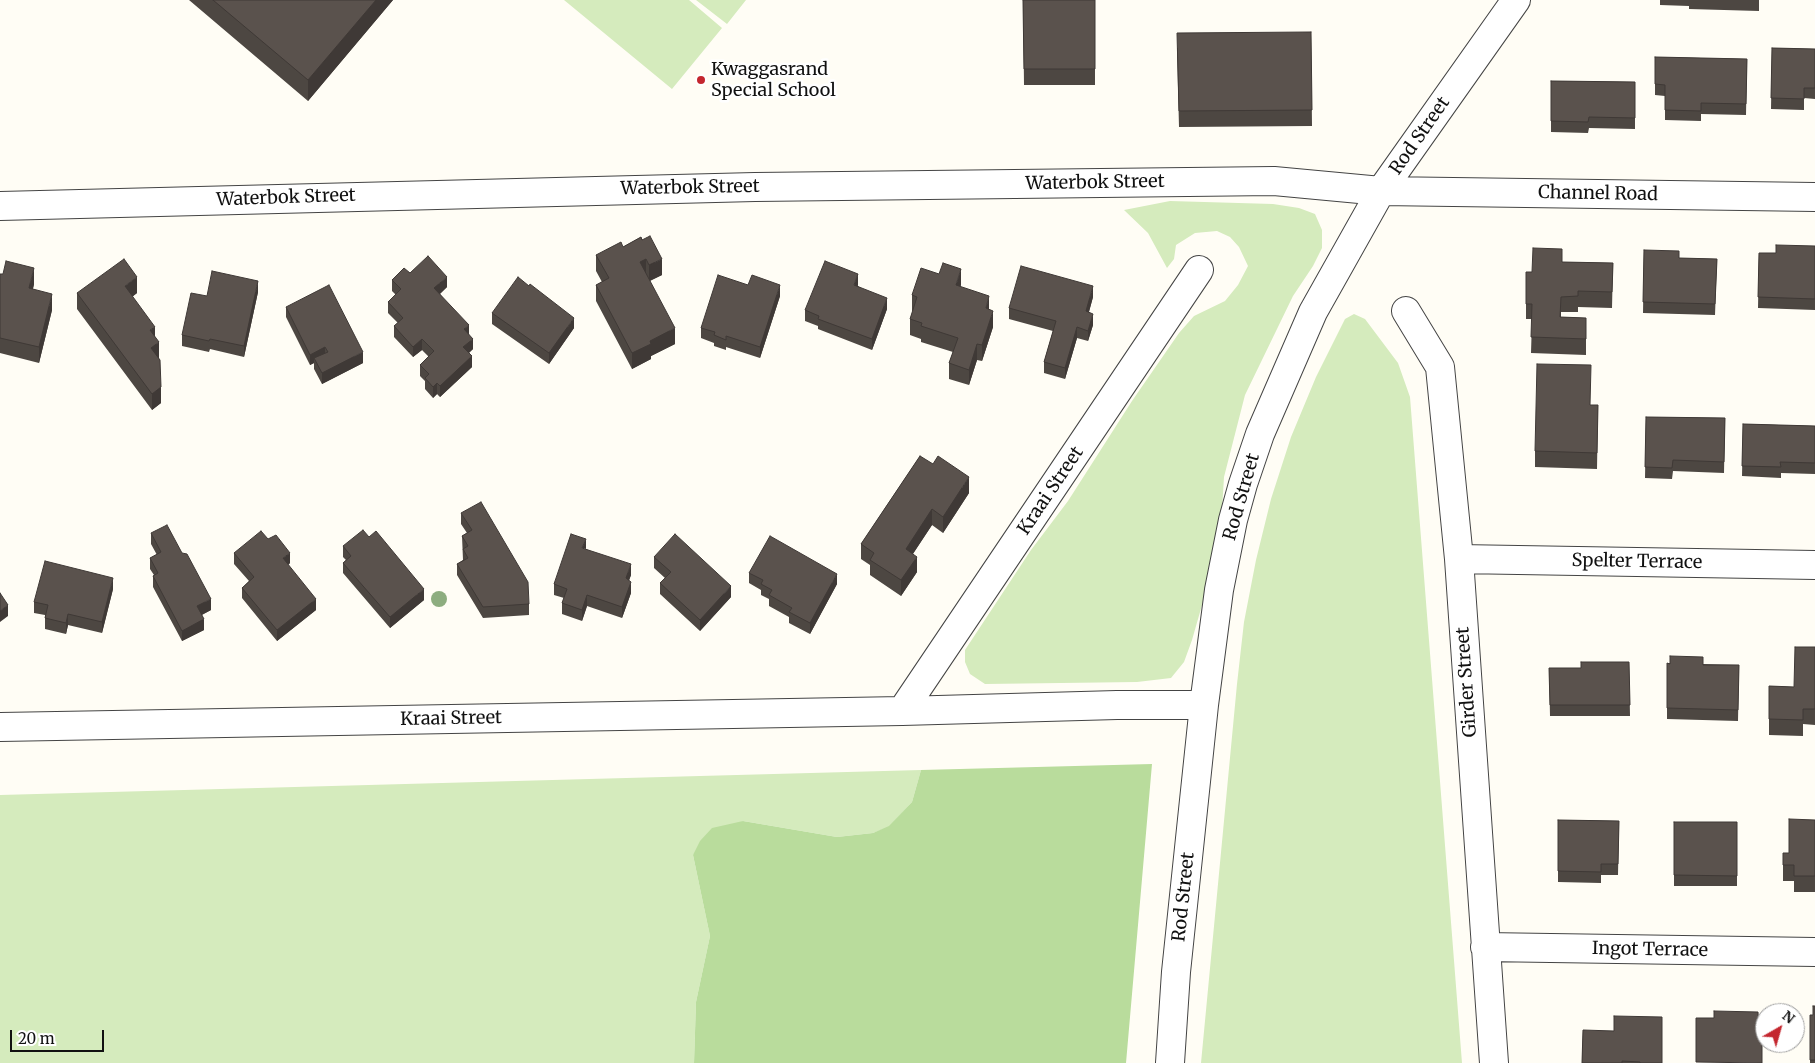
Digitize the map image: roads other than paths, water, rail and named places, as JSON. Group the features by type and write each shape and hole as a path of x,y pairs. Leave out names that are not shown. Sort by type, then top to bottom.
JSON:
{"street":[{"name":"Rod Street","path":"1170,1063 1176,972 1204,705 1221,581 1233,520 1260,434 1313,312 1381,191 1516,0"},
{"name":"Waterbok Street","path":"0,206 755,187 1274,181 1381,191"},
{"name":"Channel Road","path":"1381,191 1815,197"},
{"name":"Kraai Street","path":"902,711 1199,270"},
{"name":"Girder Street","path":"1406,311 1440,367 1459,559 1494,1063"},
{"name":"Spelter Terrace","path":"1459,559 1815,565"},
{"name":"Kraai Street","path":"0,727 1204,705"},
{"name":"Ingot Terrace","path":"1485,947 1815,952"}],"place":[{"name":"Kwaggasrand Special School","path":"701,80"}]}
